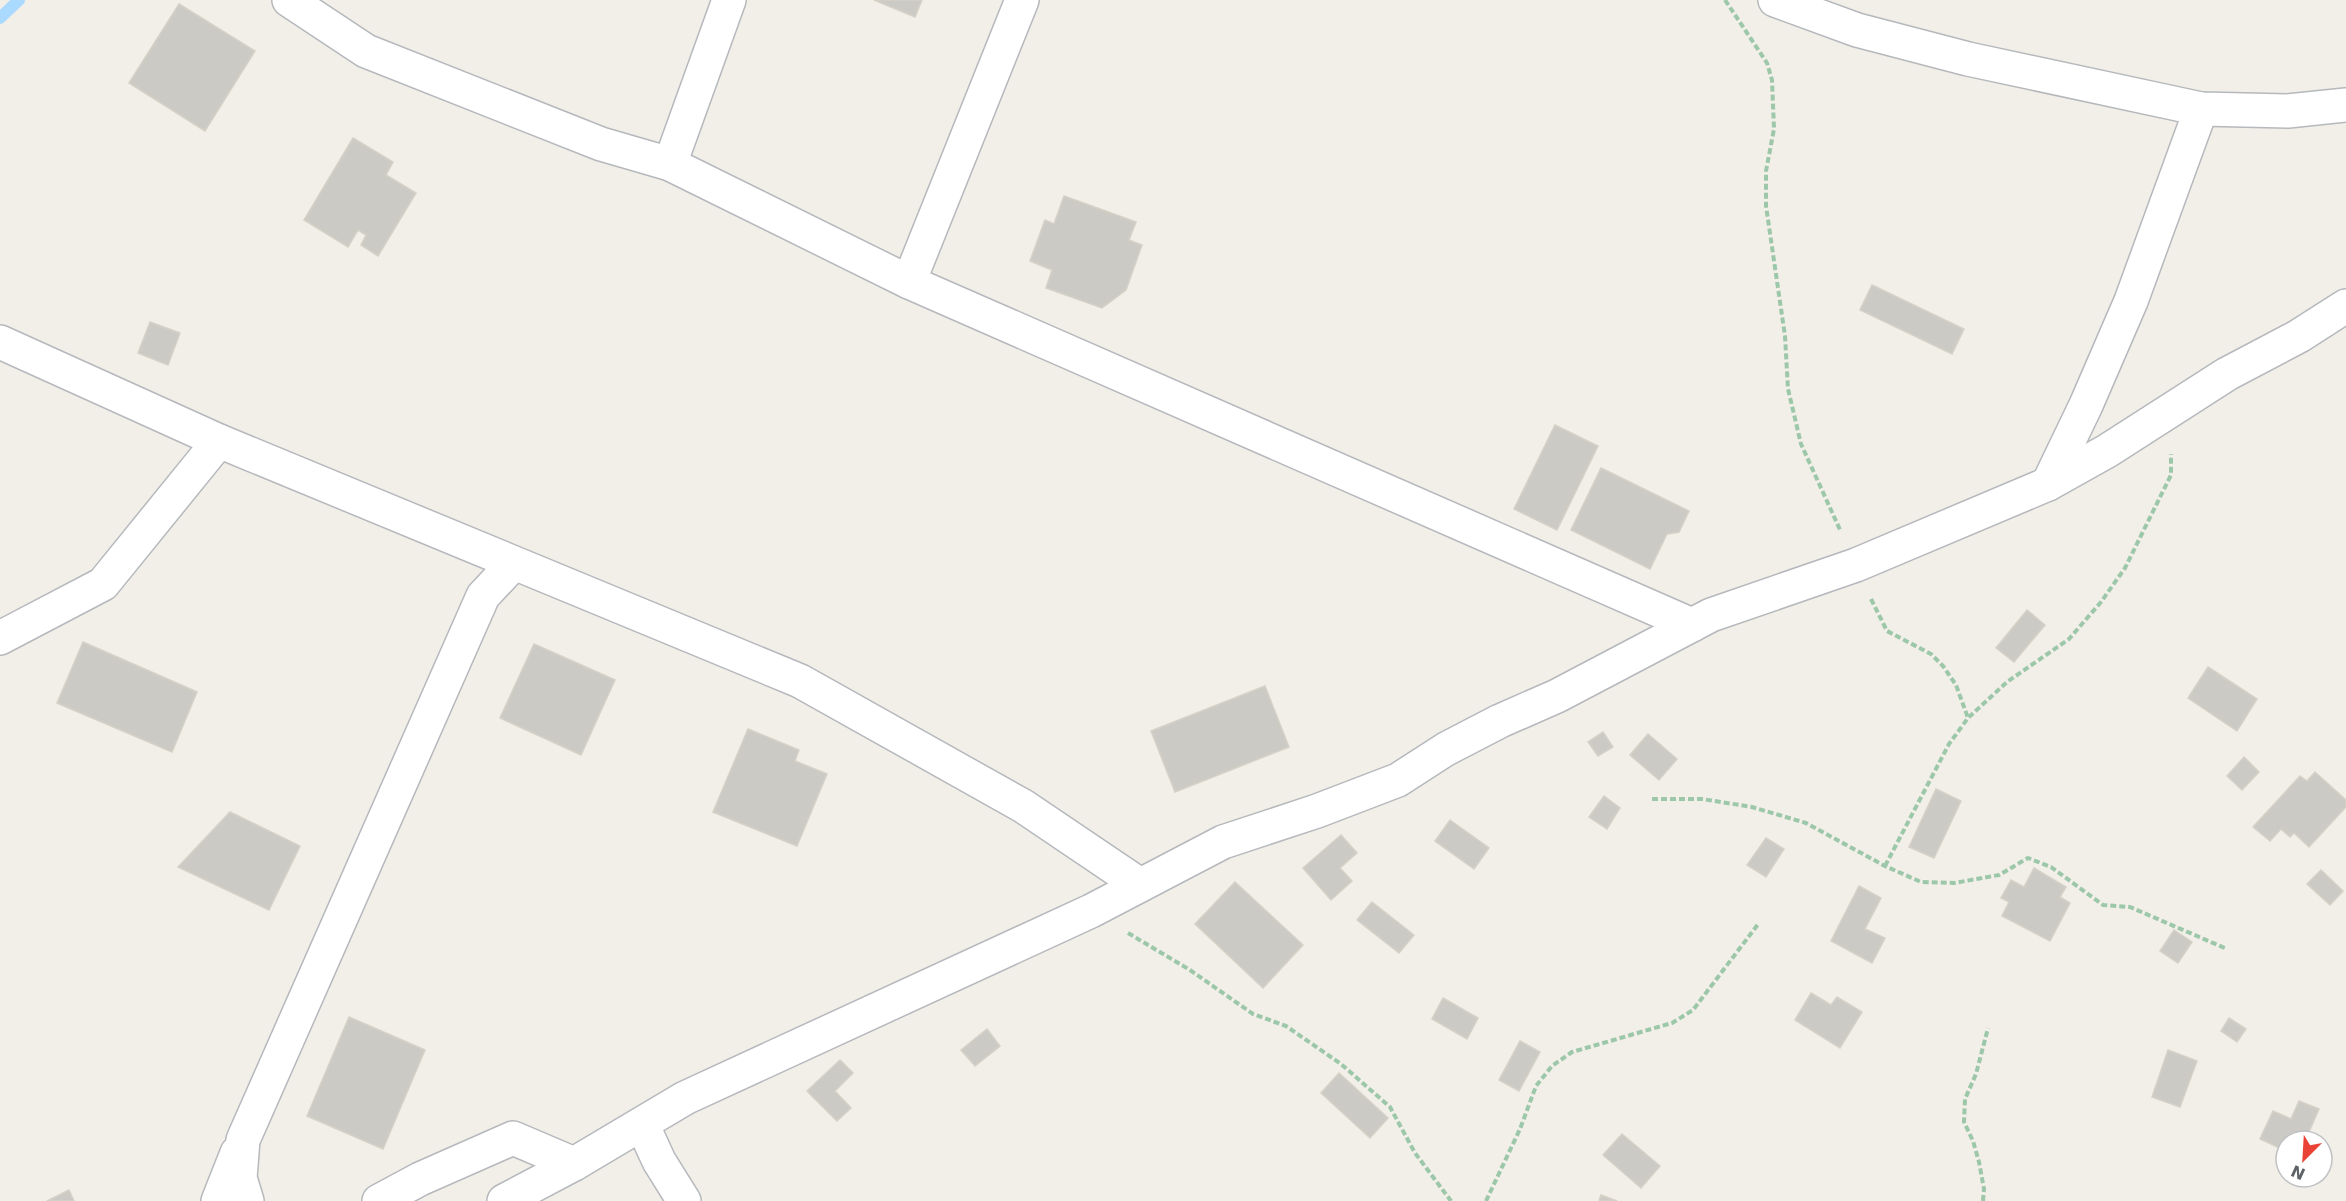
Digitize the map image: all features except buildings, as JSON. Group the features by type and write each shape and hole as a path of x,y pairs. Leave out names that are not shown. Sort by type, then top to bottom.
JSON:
{"street":[{"path":"290,0 366,51 601,144 670,164 909,282 1692,625"},
{"path":"670,164 729,0"},
{"path":"909,282 1022,0"},
{"path":"1776,0 1857,30 1968,59 2200,109 2288,111 2346,105"},
{"path":"2048,484 2086,405 2131,301 2200,109"},
{"path":"504,1201 574,1164 685,1098 1091,911 1223,842 1317,811 1398,780 1500,721 1557,696 1711,615 1856,565 2048,484 2107,451 2226,374 2299,336 2346,306"},
{"path":"0,342 219,441 800,681 1023,806 1140,885"},
{"path":"0,638 103,584 219,441"},
{"path":"218,1201 483,596 513,564"},
{"path":"642,1124 658,1161 684,1201"},
{"path":"379,1201 420,1179 513,1138 574,1164"},
{"path":"243,1140 240,1178 247,1201"}],"path":[{"path":"1725,0 1767,63 1772,80 1773,129 1766,171 1766,206 1785,336 1788,389 1802,444 1884,629 1931,654 1943,666 1956,685 1968,718"},
{"path":"1885,866 1949,744 1968,718 2007,682 2069,639 2102,602 2125,568 2171,475 2172,408"},
{"path":"1652,799 1702,799 1752,807 1784,816 1806,823 1885,866 1921,882 1954,883 1999,875 2028,858 2051,867 2103,905 2130,907 2227,949"},
{"path":"1091,911 1190,970 1253,1014 1286,1026 1341,1064 1390,1107 1415,1153 1451,1201"},
{"path":"1486,1201 1520,1129 1536,1086 1552,1066 1572,1052 1672,1023 1693,1010 1759,923"},
{"path":"1983,1201 1984,1189 1979,1162 1964,1122 1965,1099 1976,1074 1988,1028"}],"waterway":[{"path":"0,18 19,0"}]}
